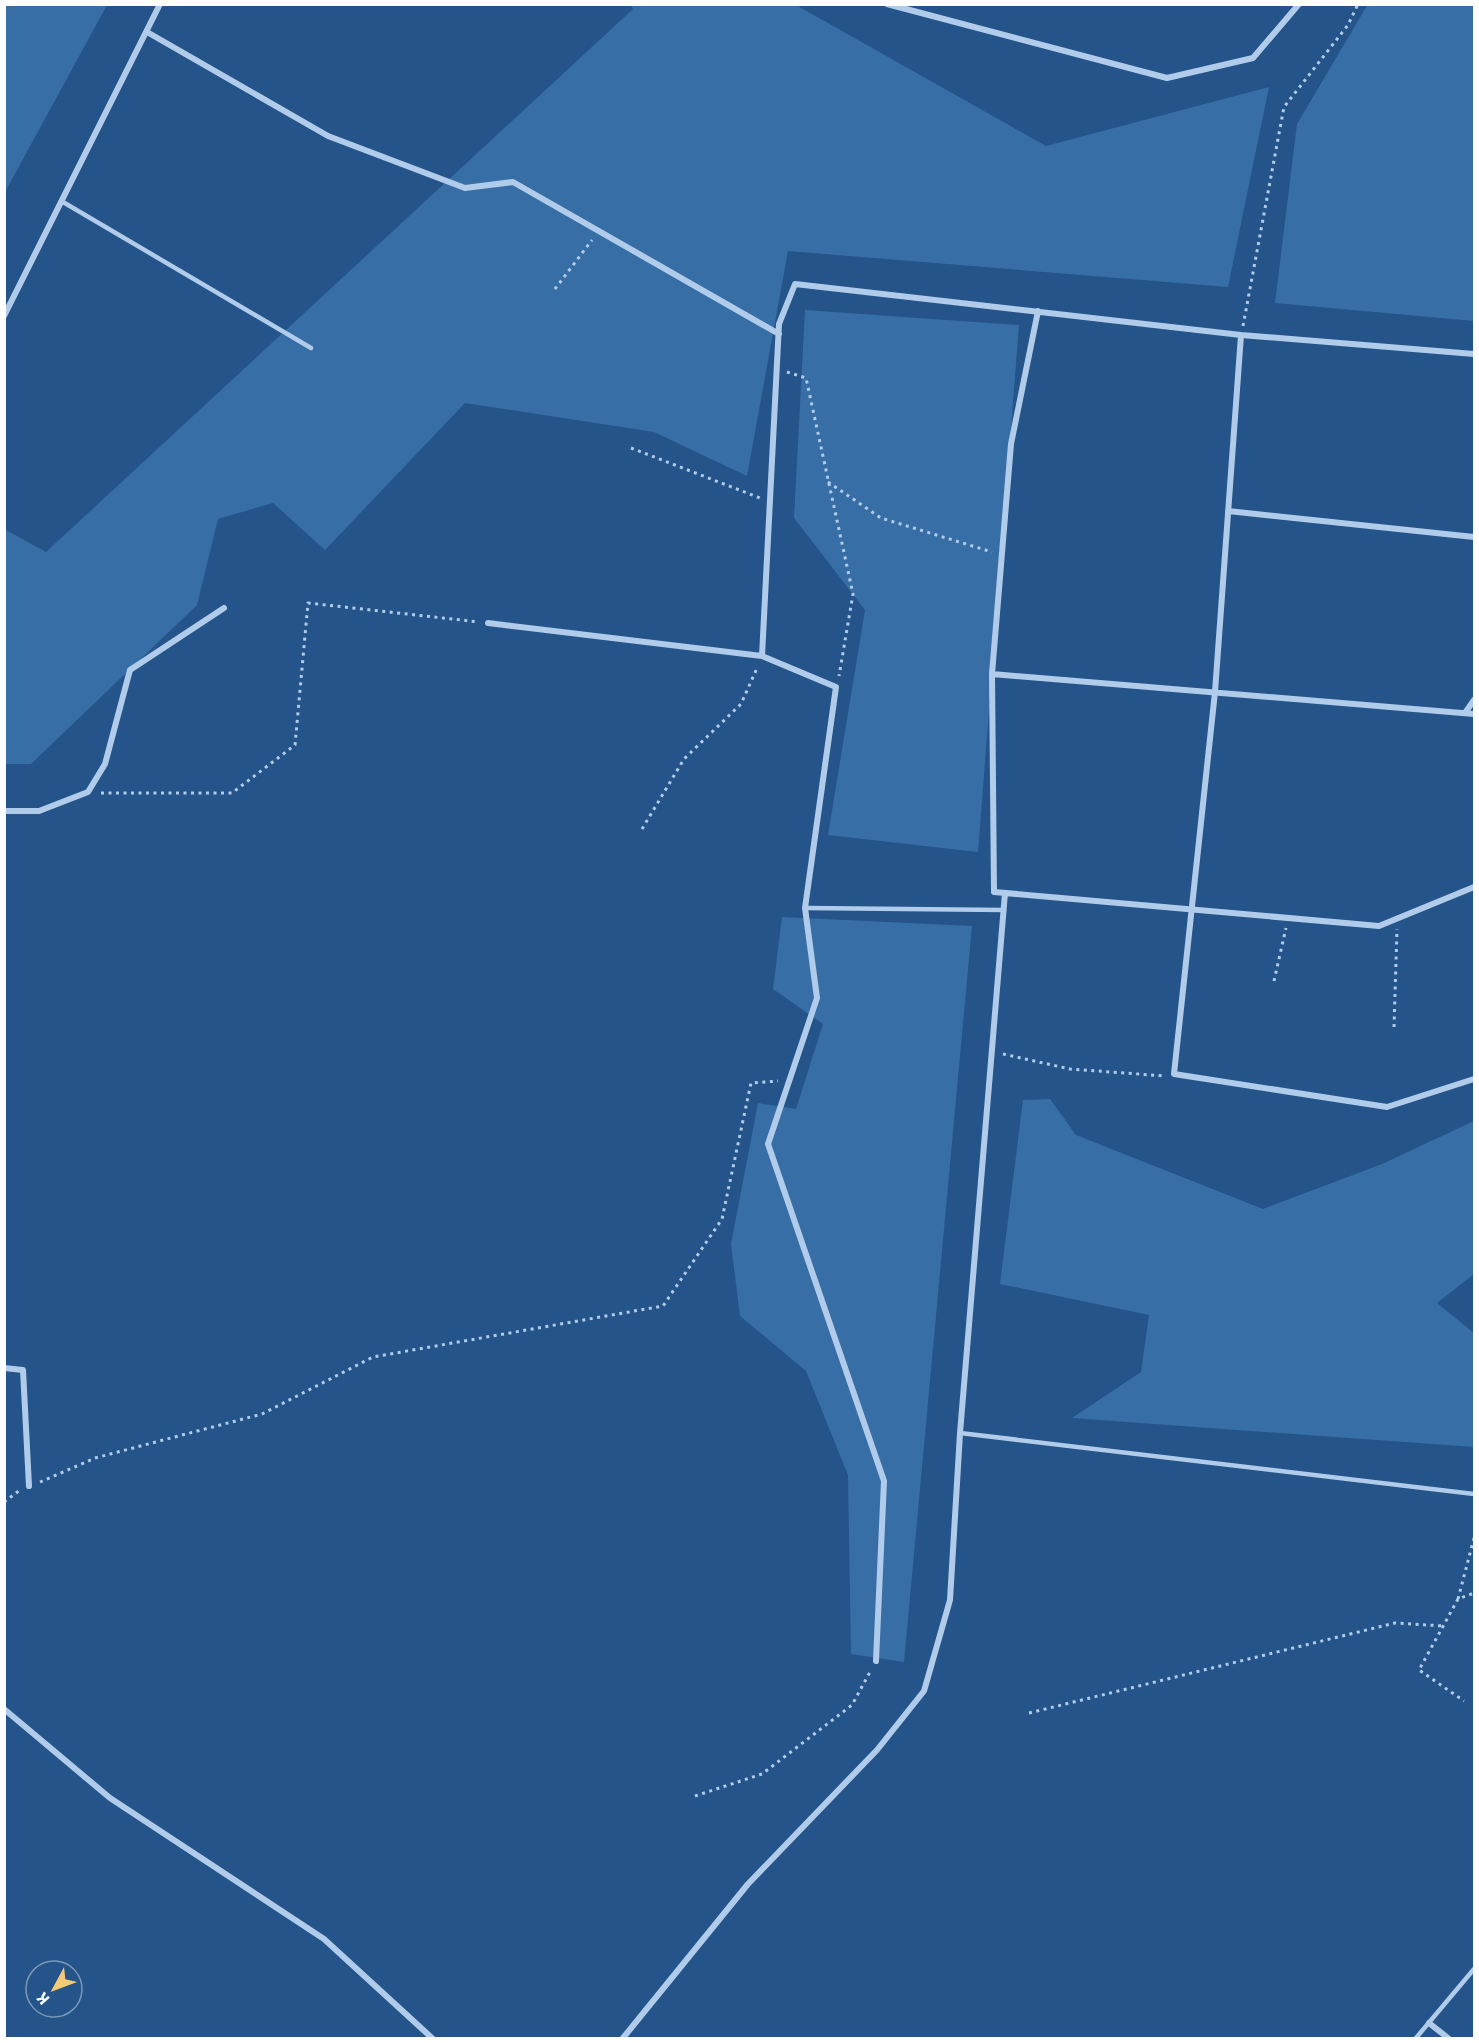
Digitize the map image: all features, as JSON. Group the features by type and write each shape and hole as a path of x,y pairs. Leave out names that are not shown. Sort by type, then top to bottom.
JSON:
{"street":[{"path":"4,316 160,4"},
{"path":"887,4 1167,78 1253,58 1299,4"},
{"path":"147,32 328,136 465,188 513,182 779,334"},
{"path":"762,656 779,324 795,284 1241,334 1474,354"},
{"path":"1038,311 1011,444 992,674 994,892 1379,926 1474,887"},
{"path":"1241,334 1215,692 1174,1074 1387,1107 1474,1079"},
{"path":"1228,511 1474,537"},
{"path":"4,811 39,811 88,792 105,764 130,670 224,608"},
{"path":"488,623 762,656 836,687 805,908 817,998 768,1144 884,1480 876,1661"},
{"path":"992,674 1474,714"},
{"path":"1465,713 1474,700"},
{"path":"623,2038 748,1884 877,1750 924,1691 950,1600 960,1433 1005,893"},
{"path":"4,1368 23,1370 29,1486"},
{"path":"4,1709 110,1798 324,1939 432,2038"},
{"path":"1429,2023 1448,2038"}],"lane":[{"path":"63,202 310,348"},
{"path":"805,908 1004,910"},
{"path":"960,1433 1474,1494"},
{"path":"1416,2038 1474,1969"}],"path":[{"path":"1241,334 1284,107 1348,25 1358,4"},
{"path":"555,289 599,231"},
{"path":"777,369 806,378 853,594 836,687"},
{"path":"631,448 770,502"},
{"path":"828,482 880,518 1002,555"},
{"path":"88,792 232,793 295,745 308,603 488,623"},
{"path":"642,829 684,759 741,704 762,656"},
{"path":"1274,981 1288,918"},
{"path":"1394,1027 1398,918"},
{"path":"992,1051 1071,1070 1162,1077 1174,1074"},
{"path":"4,1502 12,1493 95,1458 262,1414 373,1357 663,1306 722,1219 751,1083 789,1080"},
{"path":"1464,1701 1419,1670 1458,1599 1474,1538"},
{"path":"1458,1599 1474,1593"},
{"path":"1029,1713 1395,1623 1444,1626"},
{"path":"695,1796 762,1774 852,1705 876,1661"}],"shaded area":[{"path":"1368,4 1474,5 1474,321 1275,303 1297,124"},
{"path":"4,5 107,5 5,192"},
{"path":"631,5 796,5 1046,146 1269,87 1228,287 788,251 747,476 654,432 465,403 325,550 273,503 218,519 197,605 31,764 5,764 4,529 46,552 633,9"},
{"path":"805,310 1019,325 978,852 828,835 865,610 794,518"},
{"path":"782,917 972,926 904,1662 851,1654 848,1475 806,1371 740,1316 731,1244 758,1103 796,1109 823,1024 773,989"},
{"path":"1050,1099 1076,1135 1263,1209 1382,1164 1474,1121 1474,1274 1437,1303 1474,1333 1474,1447 1072,1418 1141,1372 1149,1315 1000,1284 1023,1100"}]}
